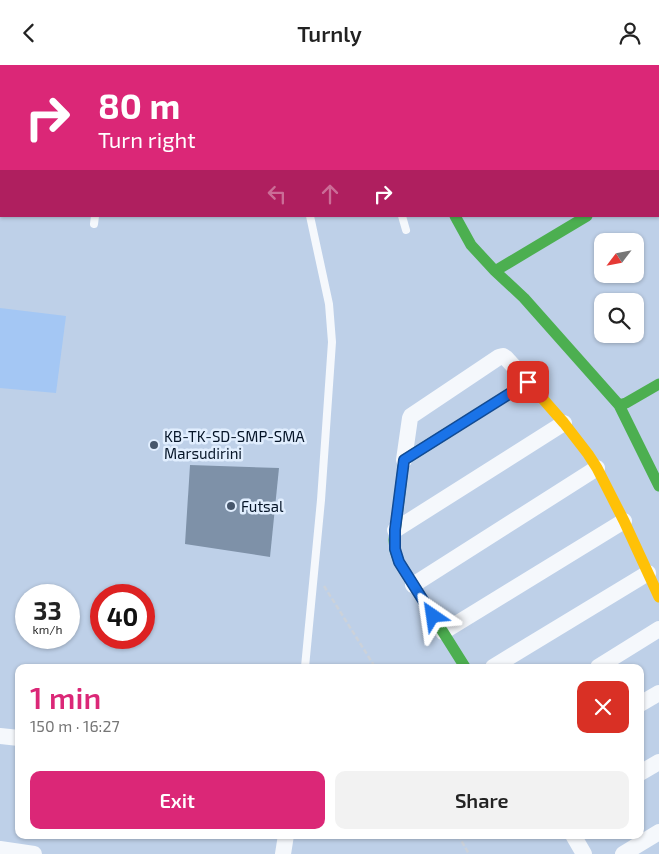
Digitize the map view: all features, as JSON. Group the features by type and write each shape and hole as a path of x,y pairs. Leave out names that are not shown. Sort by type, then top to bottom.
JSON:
{"street":[{"path":"455,217 471,245 524,298 619,405 659,486"},
{"path":"495,271 585,217"},
{"path":"463,664 399,562 395,549 395,530 411,416 499,357 503,356 506,358 564,423 588,454 624,521 659,597"},
{"path":"404,460 528,382"},
{"path":"619,405 659,384"},
{"path":"395,530 564,423"},
{"path":"414,585 596,468"},
{"path":"443,632 624,521"},
{"path":"498,664 648,573"},
{"path":"603,664 659,629"},
{"path":"644,701 659,693"},
{"path":"0,736 15,738"},
{"path":"644,771 659,762"},
{"path":"622,854 659,832"},
{"path":"283,854 285,839"},
{"path":"575,839 584,854"},
{"path":"0,849 34,854"}],"lane":[{"path":"305,664 332,342 329,305 310,217"},
{"path":"402,217 406,230"}],"path":[{"path":"314,571 373,664"},
{"path":"460,839 469,854"}],"shaded area":[{"path":"0,308 66,316 56,393 0,388"}],"building":[{"name":"Futsal","path":"190,465 279,468 270,557 185,544"}],"traffic: fast":[{"path":"456,217 471,245 524,298 619,405 659,486"},
{"path":"495,271 585,217"},
{"path":"619,405 659,384"},
{"path":"447,433 404,460 394,540 399,562 463,664"}],"traffic: slow":[{"path":"447,433 528,382 564,423 597,468 659,597"}],"place":[{"name":"KB-TK-SD-SMP-SMA Marsudirini","path":"154,445"},
{"name":"Futsal","path":"231,506"}],"route":[{"path":"433,616 399,562 395,549 395,530 404,460 528,382"}]}
